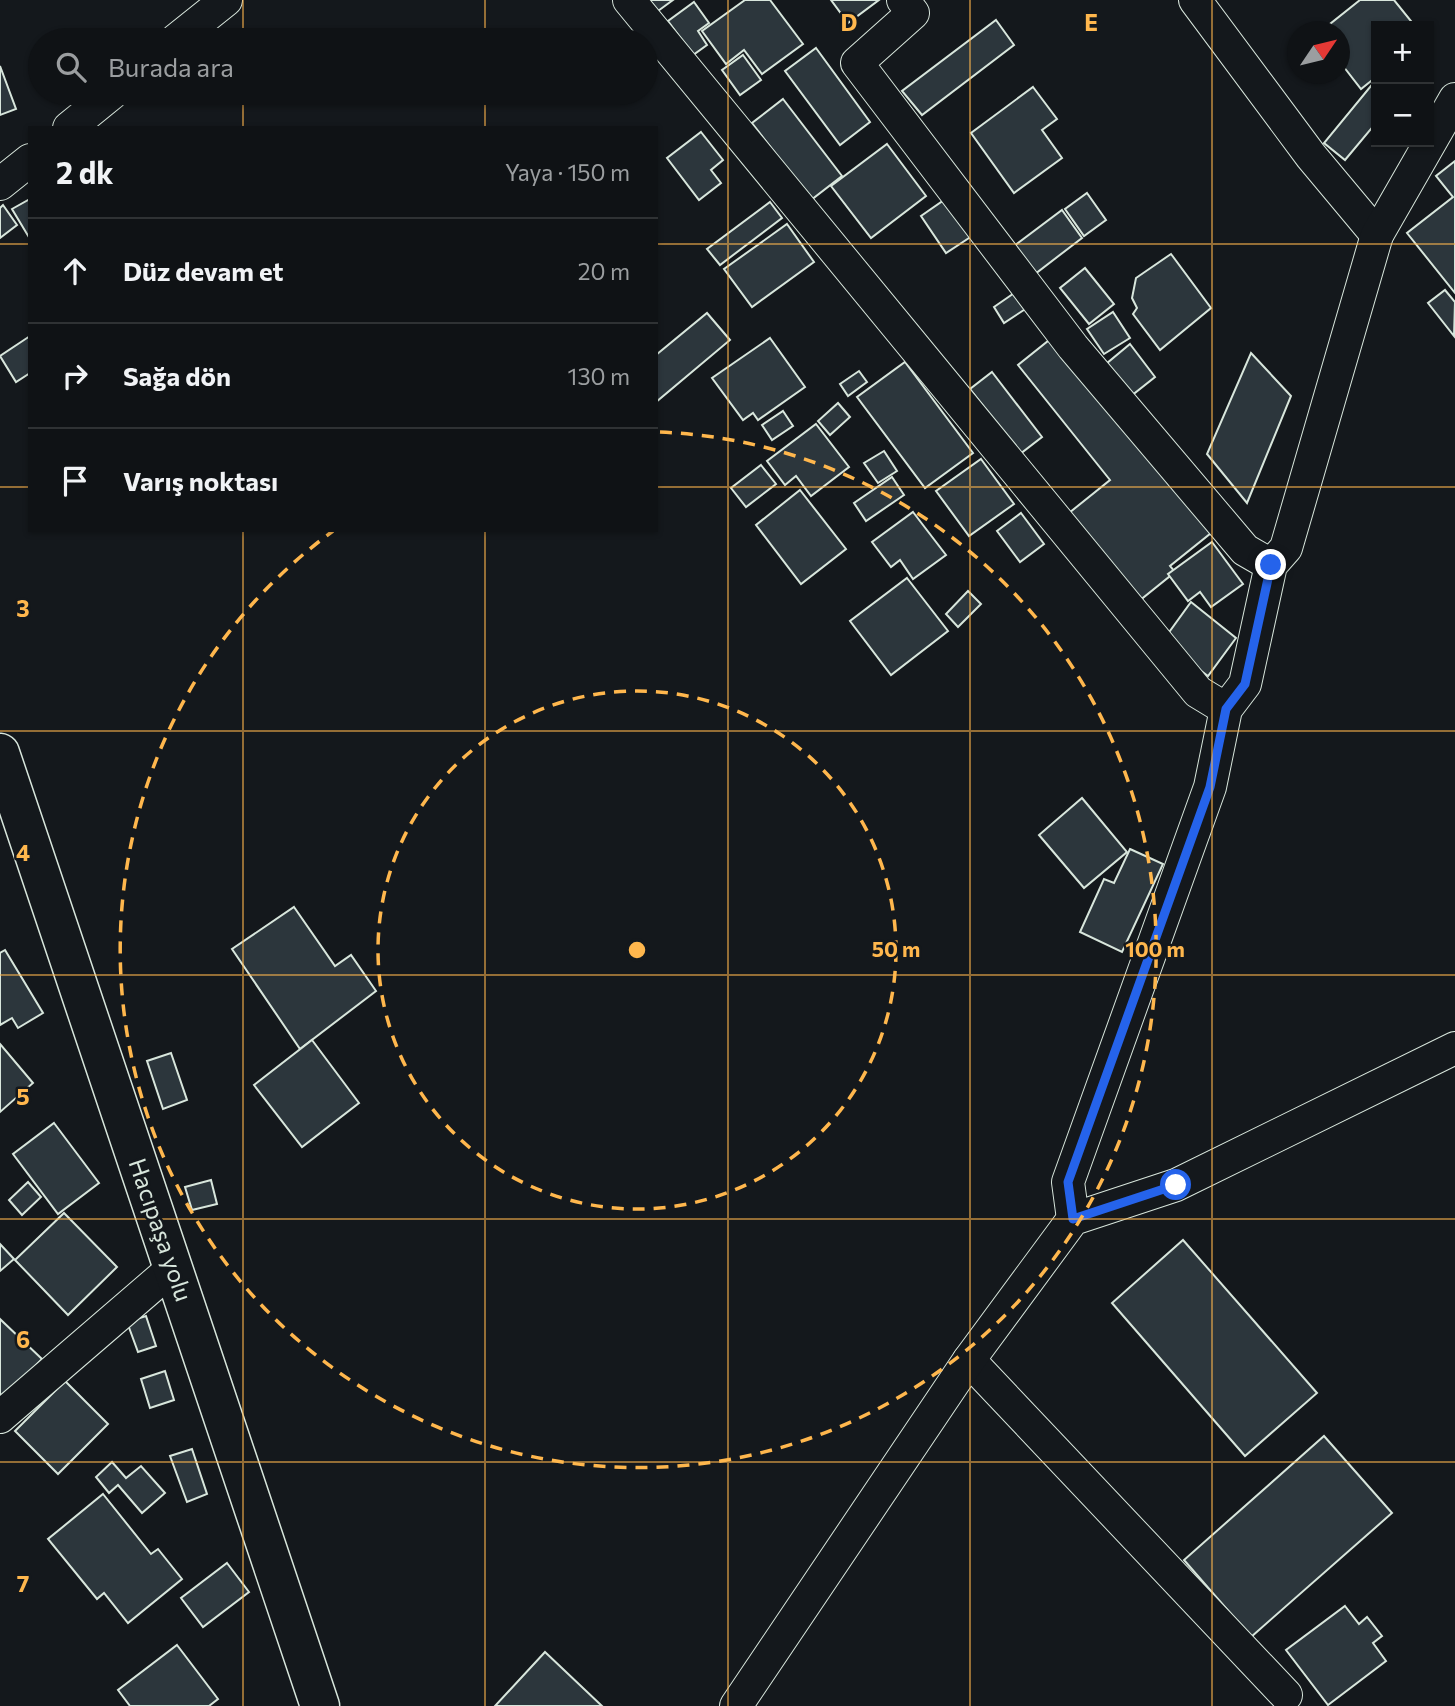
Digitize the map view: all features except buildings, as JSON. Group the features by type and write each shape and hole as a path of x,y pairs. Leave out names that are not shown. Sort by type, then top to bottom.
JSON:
{"main road":[{"name":"Hacıpaşa yolu","path":"0,753 320,1706"}],"street":[{"path":"191,28 226,0"},
{"path":"629,0 652,28"},
{"path":"903,0 914,13 857,63 1073,347 1245,550 1271,565"},
{"path":"1195,0 1311,156 1377,234"},
{"path":"658,35 1198,692 1226,709"},
{"path":"1073,1219 1068,1182 1210,787 1226,709 1245,684 1271,565 1286,548 1377,234 1455,99"},
{"path":"71,126 97,105"},
{"path":"0,184 28,162"},
{"path":"736,1706 969,1360 1073,1219 1176,1185 1455,1048"},
{"path":"0,1417 173,1268"},
{"path":"969,1360 1286,1695"}],"route":[{"path":"1176,1185 1073,1219 1068,1182 1210,787 1226,709 1245,684 1271,565"}]}
